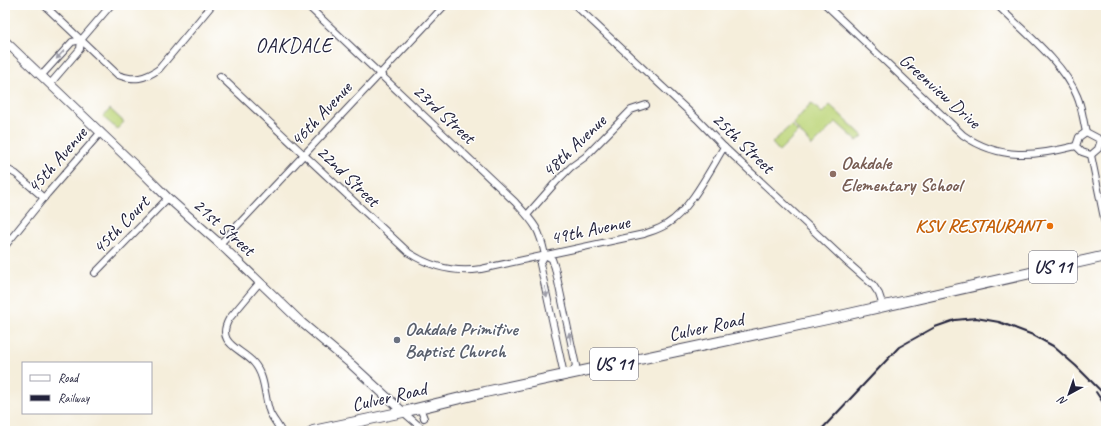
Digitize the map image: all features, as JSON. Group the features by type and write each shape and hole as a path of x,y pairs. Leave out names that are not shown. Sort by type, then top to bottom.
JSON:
{"main road":[{"name":"Culver Road","path":"313,431 1106,256"}],"street":[{"path":"44,5 118,75 126,78 142,79 159,69 212,5"},
{"path":"50,84 80,49 81,40 110,5"},
{"name":"23rd Street","path":"307,5 527,215 539,232 545,255 540,264 563,370 570,374 576,366 555,268 552,259 545,255"},
{"name":"46th Avenue","path":"220,244 445,5"},
{"name":"25th Street","path":"576,5 848,264 873,285 880,294 883,306"},
{"name":"Greenview Drive","path":"826,5 964,135 977,144 992,150 1032,155 1076,146"},
{"path":"997,5 1062,70 1078,97 1086,132"},
{"path":"41,76 72,42 81,40"},
{"name":"21st Street","path":"5,42 101,132 168,198 220,244 301,322 352,365 425,431"},
{"name":"22nd Street","path":"220,76 305,154 390,237 409,253 423,261"},
{"name":"48th Avenue","path":"527,215 556,182 585,157 632,110 646,105"},
{"name":"45th Avenue","path":"5,246 101,132"},
{"path":"1086,132 1078,137 1076,146 1082,152 1091,155"},
{"path":"1086,132 1103,140 1098,149 1091,155"},
{"name":"49th Avenue","path":"423,261 443,269 469,271 481,270 644,234 668,224 681,212 724,147"},
{"path":"1091,155 1106,228"},
{"path":"5,168 16,174 44,198"},
{"name":"45th Court","path":"95,273 168,198"},
{"path":"260,282 229,319 225,326 225,336 230,344 255,364 260,372 270,412 282,431"},
{"path":"420,408 424,418"}],"green space":[{"path":"811,103 822,113 830,105 863,136 857,141 836,122 812,146 793,124"},
{"path":"110,109 124,122 117,129 103,117"},
{"path":"791,125 798,132 779,151 772,143"}],"railway":[{"path":"820,431 899,347 935,327 955,320 976,318 999,322 1033,335 1053,346 1076,366 1106,396"},
{"path":"1096,392 1106,407"}],"place":[{"name":"Oakdale Elementary School","path":"833,174"},
{"name":"KSV RESTAURANT","path":"1050,226"},
{"name":"Oakdale Primitive Baptist Church","path":"397,340"}],"district":[{"name":"OAKDALE","path":"294,45"}]}
